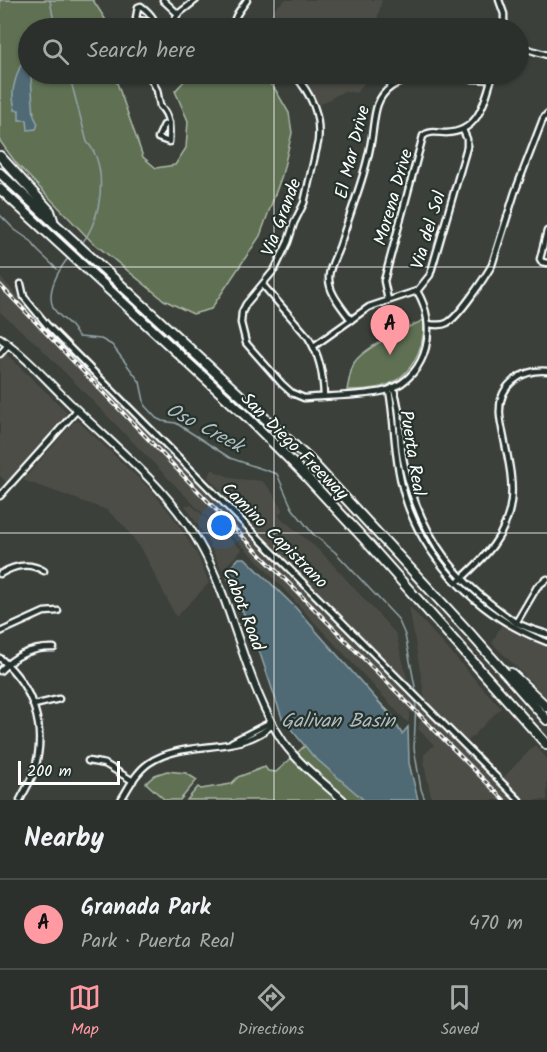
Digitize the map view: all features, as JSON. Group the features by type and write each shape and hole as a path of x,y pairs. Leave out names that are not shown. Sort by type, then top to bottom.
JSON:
{"highway":[{"path":"0,156 50,211 55,224"},
{"name":"San Diego Freeway","path":"0,173 310,460 547,720"},
{"name":"San Diego Freeway","path":"0,189 248,418 302,472 547,745"},
{"path":"468,631 547,707"}],"main road":[{"name":"Cabot Road","path":"0,338 160,487 193,532 210,563 273,724 292,753 343,800"}],"street":[{"path":"163,0 178,14"},
{"path":"176,18 196,0"},
{"path":"235,18 248,0"},
{"path":"499,0 504,18"},
{"path":"529,49 547,55"},
{"path":"154,84 160,106 169,123"},
{"name":"Via Grande","path":"302,84 310,94 317,113 319,132 304,203 280,261 242,312 242,332 246,343 292,393 304,398 391,388"},
{"name":"El Mar Drive","path":"351,320 333,295 329,278 330,267 340,245 363,171 378,101 396,84"},
{"path":"463,130 478,116 490,84"},
{"path":"428,324 439,325 454,318 487,273 495,256 515,192 543,119 547,114"},
{"name":"Via del Sol","path":"314,346 369,308 417,291 430,275 467,147 467,139 463,130"},
{"name":"Morena Drive","path":"388,300 384,281 423,136 431,132 447,133 463,130"},
{"path":"544,262 540,254 547,231"},
{"name":"Camino Capistrano","path":"21,284 24,297 47,325 519,800"},
{"path":"262,285 314,346 323,372 324,396"},
{"name":"Puerta Real","path":"417,291 426,308 428,324 426,350 412,373 391,388 399,403 403,456 411,494 427,531 460,581 515,625 547,642"},
{"path":"0,354 9,344"},
{"path":"460,581 492,549 507,520 511,502 511,480 500,410 502,395 508,385 518,376 531,371 547,371"},
{"path":"0,496 77,410"},
{"path":"0,574 21,565 36,566 44,571"},
{"path":"515,625 537,587 547,579"},
{"path":"0,632 44,612 58,611"},
{"name":"Puerta Real","path":"515,625 547,634"},
{"path":"0,671 7,664 32,650 54,648"},
{"path":"0,658 23,682 37,717 39,747 34,772 20,800"},
{"path":"34,705 59,699"},
{"path":"121,800 133,781 148,764 164,755 230,743 269,723 273,724"},
{"path":"88,761 105,764 133,781"}],"shaded area":[{"path":"285,0 382,0 378,18 267,18"},
{"path":"307,84 364,84 356,93 344,91 319,105"},
{"path":"0,277 159,445 512,800 432,800 424,755 434,745 418,729 420,720 410,711 408,723 253,556 234,538 223,532 242,550 222,570 206,538 185,505 191,505 211,522 39,346 0,312"},
{"path":"0,348 66,411 66,414 6,482 0,476"},
{"path":"78,421 152,491 174,518 197,554 209,583 176,617 143,551 124,526 107,510 23,480 74,422"},
{"path":"213,469 236,479 262,481 270,489 283,510 278,515 323,554 396,634 408,682 260,533 208,477"},
{"path":"409,606 501,708 468,741 425,699"},
{"path":"503,622 547,638 547,698 492,643"},
{"path":"535,745 547,759 547,800 525,800 503,778"}],"green space":[{"path":"0,0 93,0 105,18 18,18 18,84 117,84 143,157 156,168 175,165 186,148 188,121 175,91 181,84 270,84 289,113 292,133 282,175 260,236 211,309 193,314 164,300 91,241 16,163 0,141"},
{"path":"424,320 422,343 418,354 406,372 388,385 347,390 354,363 359,357 386,338"},
{"name":"Galivan Basin","path":"245,569 390,713 401,733 409,800 187,800 198,787 201,789 231,784 238,777 265,767 268,771 276,772 309,742"},
{"path":"167,771 186,773 197,780 180,800 165,800 146,783 155,775"}],"water":[{"path":"18,73 18,84 32,84 34,116 38,124 36,129 28,130 27,120 19,120 19,110 15,110 14,86"},
{"name":"Galivan Basin","path":"239,558 245,558 295,607 391,716 402,734 408,727 409,763 418,800 364,800 313,756 282,718 252,630 227,576 228,570"}],"waterway":[{"name":"Oso Creek","path":"50,0 53,18"},
{"name":"Oso Creek","path":"72,84 87,142 98,164 100,178 98,207 89,233 82,243"},
{"path":"0,215 15,230 31,241 57,269"},
{"name":"Oso Creek","path":"69,257 52,287 51,301 56,312 79,337 101,339 112,345 140,382 145,406 156,418 176,423 230,458 277,474 292,508 313,534 335,552 398,619 405,635 416,692"},
{"name":"Oso Creek","path":"416,700 414,748 425,800"}],"railway":[{"path":"0,285 224,518 504,800"}],"place":[{"name":"Granada Park","path":"390,355"}]}
